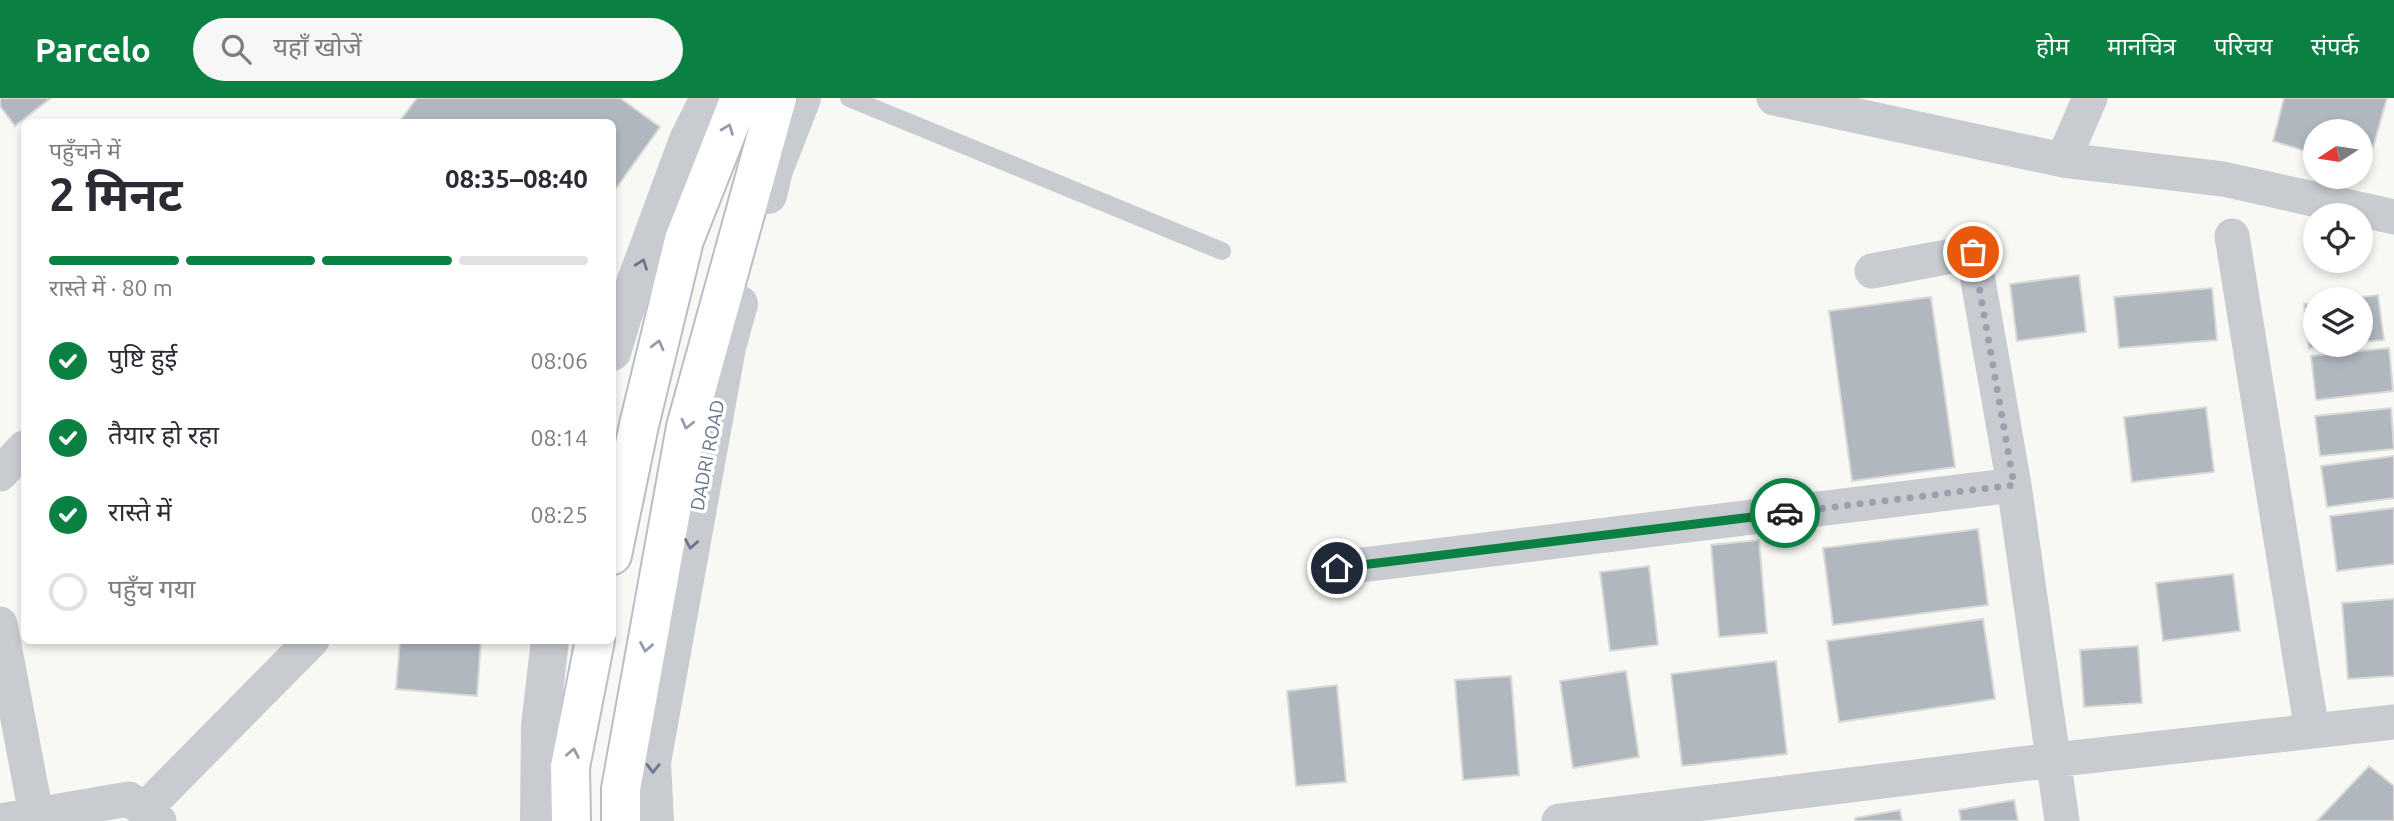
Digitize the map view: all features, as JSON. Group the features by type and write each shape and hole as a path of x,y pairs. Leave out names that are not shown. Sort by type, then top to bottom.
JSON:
{"main road":[{"path":"616,536 639,425 684,240 740,98"},
{"path":"621,821 621,789 686,427 777,98"},
{"path":"571,821 570,766 594,644"}],"street":[{"path":"616,339 688,140 709,98"},
{"name":"DADRI ROAD","path":"655,821 652,762 727,347 774,170 802,98"},
{"path":"1774,98 2063,160 2223,178 2394,217"},
{"path":"2063,160 2090,98"},
{"path":"2232,236 2312,731"},
{"path":"1872,271 1973,252 2014,485 2062,821"},
{"path":"0,474 21,451"},
{"path":"1337,568 2014,485"},
{"path":"0,624 36,814"},
{"path":"0,821 129,799 152,815 308,644"},
{"path":"540,821 540,726 550,644"},
{"path":"1559,821 2394,722"}],"lane":[{"path":"849,98 1222,251"}],"building":[{"path":"0,98 51,98 15,126 0,106"},
{"path":"417,98 620,98 660,127 616,188 616,119 401,119"},
{"path":"2284,98 2387,98 2373,148 2373,119 2303,119 2303,150 2273,141"},
{"path":"2079,275 2086,332 2017,341 2010,284"},
{"path":"2212,288 2217,340 2119,348 2114,297"},
{"path":"2378,295 2384,340 2373,341 2373,296"},
{"path":"1931,297 1955,467 1852,481 1829,311"},
{"path":"2389,348 2393,391 2316,400 2311,357 2373,357 2373,350"},
{"path":"2206,407 2214,472 2132,482 2124,417"},
{"path":"2391,408 2394,449 2320,456 2315,416"},
{"path":"2394,456 2394,498 2327,507 2321,466"},
{"path":"2394,508 2394,564 2337,571 2330,516"},
{"path":"1978,529 1988,605 1833,625 1823,548"},
{"path":"1759,540 1767,633 1719,637 1711,545"},
{"path":"1649,566 1658,645 1610,651 1600,572"},
{"path":"2233,574 2240,631 2163,641 2156,583"},
{"path":"2394,599 2394,676 2348,679 2342,603"},
{"path":"1983,619 1995,699 1839,722 1827,641"},
{"path":"400,644 481,644 477,696 396,689"},
{"path":"2138,646 2142,703 2084,707 2080,650"},
{"path":"1776,661 1787,754 1682,766 1671,674"},
{"path":"1626,671 1639,757 1573,768 1560,681"},
{"path":"1511,676 1519,775 1463,780 1455,680"},
{"path":"1337,685 1346,782 1296,786 1287,691"},
{"path":"2369,766 2394,786 2394,821 2317,821"},
{"path":"2014,800 2018,821 1961,821 1959,810"},
{"path":"1900,810 1902,821 1856,821 1855,818"}],"way so far":[{"path":"1785,513 2014,485 1973,252"}],"route":[{"path":"1337,568 1785,513"}]}
